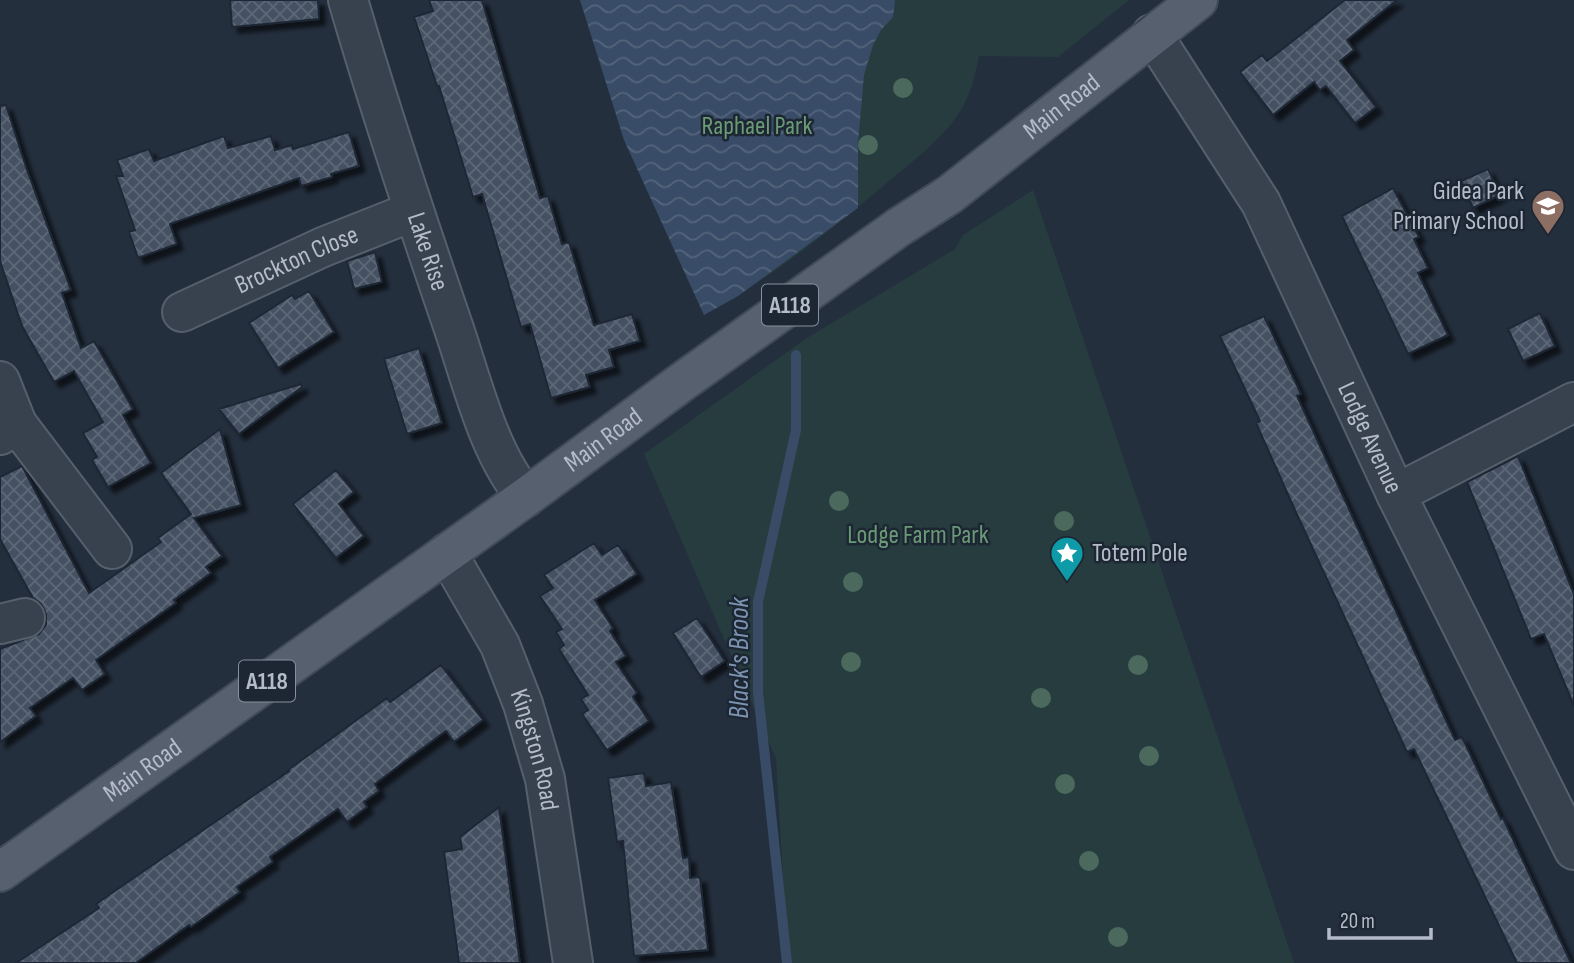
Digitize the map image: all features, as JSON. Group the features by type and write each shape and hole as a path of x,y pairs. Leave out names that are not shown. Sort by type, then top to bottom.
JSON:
{"main road":[{"name":"Main Road","path":"0,872 899,227 948,195 1198,0"}],"street":[{"name":"Lake Rise","path":"348,0 385,127 488,427 511,480 526,497"},
{"name":"Lodge Avenue","path":"1153,34 1261,203 1396,494 1574,850"},
{"name":"Brockton Close","path":"182,312 323,247 414,211"},
{"path":"0,381 8,430 112,549"},
{"path":"1396,494 1574,402"},
{"name":"Kingston Road","path":"447,553 500,645 523,704 544,779 573,963"}],"green space":[{"name":"Raphael Park","path":"580,0 1129,0 1058,57 979,56 974,79 962,109 936,140 803,250 704,315 624,140"},
{"name":"Lodge Farm Park","path":"1033,190 1294,963 788,963 776,759 644,454 807,338 955,249 963,235"}],"water":[{"name":"Raphael Park","path":"580,0 895,0 893,17 881,30 873,45 864,75 858,143 858,208 738,296 704,315 624,140"}],"building":[{"path":"230,0 318,0 319,19 232,27"},
{"path":"429,0 482,0 540,198 548,196 562,244 569,242 594,325 632,314 640,341 609,350 614,367 586,375 590,387 551,398 530,324 521,327 482,194 473,197 439,86 414,17 433,11"},
{"path":"1345,0 1397,0 1347,40 1354,50 1340,61 1376,107 1355,123 1326,86 1320,90 1314,82 1273,115 1240,72 1262,55 1267,61"},
{"path":"6,105 71,290 62,293 81,348 94,341 133,409 123,415 151,463 108,487 92,460 97,457 83,433 103,422 74,371 54,382 22,326 0,261 0,106"},
{"path":"349,132 359,166 301,186 299,178 170,224 177,244 138,258 129,232 135,230 116,176 123,176 117,160 149,149 154,161 224,136 228,148 271,136 275,150 292,145 293,149"},
{"path":"1488,169 1500,195 1473,208 1461,181"},
{"path":"1393,188 1419,237 1414,239 1428,268 1418,273 1448,335 1408,354 1342,216"},
{"path":"375,252 382,282 354,289 347,261"},
{"path":"309,291 334,332 278,368 249,323 292,295 295,299"},
{"path":"1540,313 1555,346 1523,361 1508,329"},
{"path":"1264,316 1301,394 1297,396 1455,740 1462,737 1571,963 1517,963 1414,749 1407,752 1294,508 1256,423 1260,421 1220,336"},
{"path":"419,348 442,423 407,434 384,359"},
{"path":"301,384 302,387 239,434 219,409"},
{"path":"220,429 241,505 194,518 222,556 206,567 211,573 174,600 176,603 96,660 105,674 82,690 73,678 30,708 36,716 0,742 0,649 39,634 46,625 46,614 41,604 33,598 0,539 0,477 22,466 89,593 161,542 158,538 191,514 161,473"},
{"path":"1518,456 1574,594 1574,706 1544,634 1531,639 1467,482"},
{"path":"336,470 354,492 339,504 364,536 336,558 293,504"},
{"path":"594,543 602,555 618,545 637,574 595,600 613,628 610,631 626,656 616,662 637,693 633,697 649,721 607,750 582,714 588,710 581,699 588,695 559,649 564,645 556,632 562,629 540,596 553,588 544,575"},
{"path":"697,618 725,661 701,677 673,633"},
{"path":"441,665 483,720 454,742 446,731 408,759 375,784 379,791 364,802 367,807 347,822 338,809 270,857 273,862 237,887 240,892 136,963 16,963 99,908 96,904 289,771 387,698 390,702"},
{"path":"644,773 646,786 671,782 683,858 689,857 690,878 700,877 708,950 634,956 623,841 617,842 608,778"},
{"path":"499,807 520,963 459,963 444,852 462,849 460,837"}],"waterway":[{"name":"Black's Brook","path":"787,963 758,692 758,602 796,430 796,355"}],"place":[{"name":"Gidea Park Primary School","path":"1548,236"},
{"name":"Totem Pole","path":"1067,583"}]}
